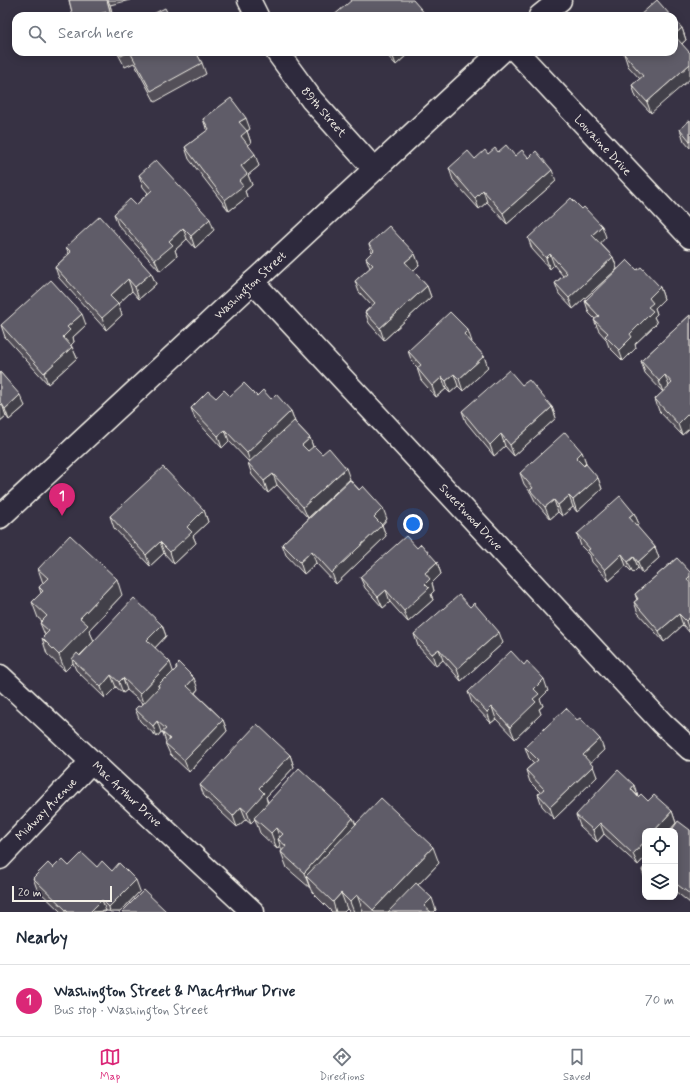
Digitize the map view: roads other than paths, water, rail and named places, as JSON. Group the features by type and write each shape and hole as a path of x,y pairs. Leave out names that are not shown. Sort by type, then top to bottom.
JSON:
{"street":[{"path":"249,0 255,12"},
{"path":"545,12 560,0"},
{"name":"89th Street","path":"280,56 312,100 374,169"},
{"name":"Washington Street","path":"0,517 497,56"},
{"name":"Louvaine Drive","path":"521,56 690,237"},
{"name":"Sweetwood Drive","path":"253,282 662,723 690,749"},
{"name":"Mac Arthur Drive","path":"0,676 253,912"},
{"name":"Midway Avenue","path":"0,858 92,761"}],"place":[{"name":"Washington Street & MacArthur Drive","path":"62,516"}]}
